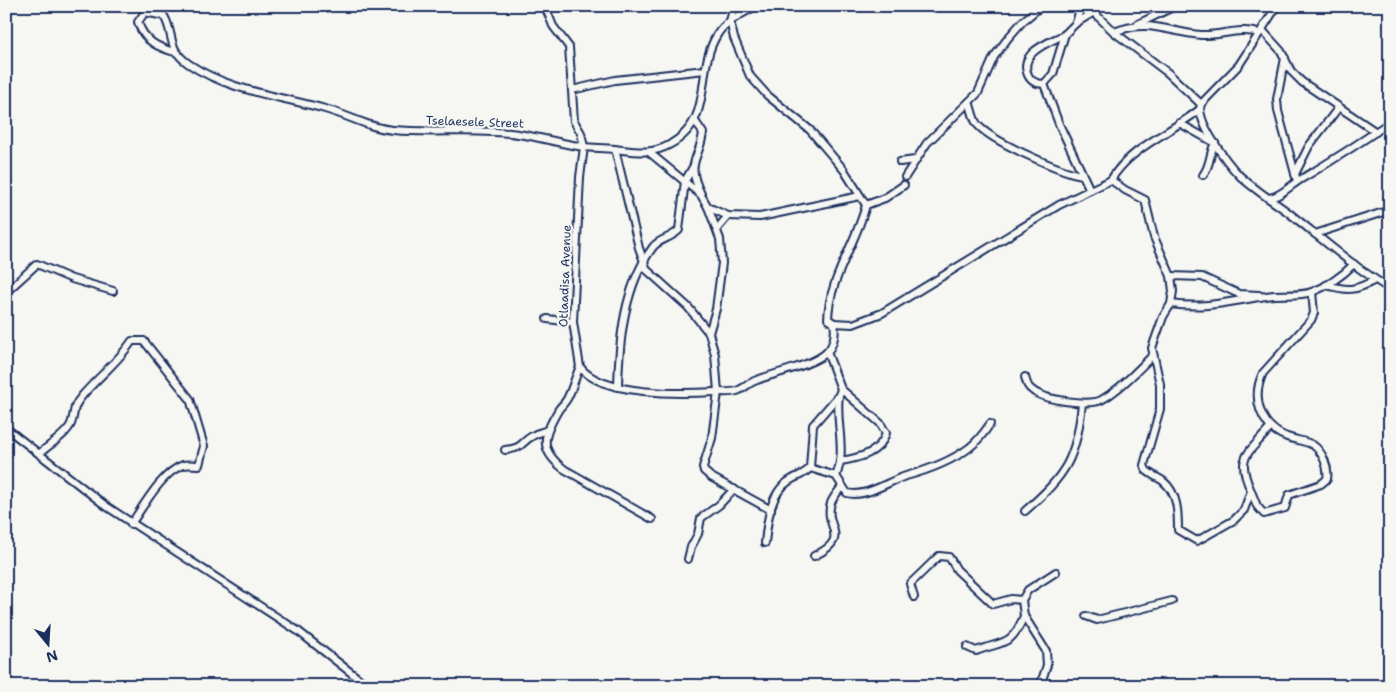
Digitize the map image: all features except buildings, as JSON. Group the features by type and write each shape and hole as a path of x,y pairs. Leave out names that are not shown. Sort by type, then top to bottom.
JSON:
{"street":[{"name":"Otlaadisa Avenue","path":"545,6 553,26 569,47 574,121 581,133 584,147 579,185 573,322 580,368"},
{"path":"734,6 730,20 734,38 750,76 767,95 810,130 844,170 866,205 861,223 832,289 828,319 834,323 853,324 882,313 984,252 1001,239 1111,180 1115,173 1135,155 1200,107 1239,64 1263,31 1277,6"},
{"path":"701,195 650,153 670,145 681,137 695,121 704,92 705,70 717,34 730,20 756,6"},
{"path":"905,177 933,136 978,93 1001,47 1022,22 1041,6"},
{"path":"1114,32 1134,26 1175,6"},
{"path":"1076,24 1080,7 1148,56 1200,107 1215,143 1240,176 1375,280 1390,289"},
{"name":"Tselaesele Street","path":"178,53 167,50 145,38 138,22 145,12 164,16 168,22 172,46 191,65 225,82 249,90 327,109 377,127 410,131 510,133 584,147 650,153"},
{"path":"1064,34 1053,74 1044,84 1036,84 1029,78 1026,63 1033,51 1093,15"},
{"path":"1134,26 1158,26 1201,35 1234,31 1259,33 1263,31"},
{"path":"1263,31 1285,58 1291,71 1302,82 1376,132"},
{"path":"1285,58 1277,99 1278,111 1297,182"},
{"path":"572,90 615,80 705,70"},
{"path":"1044,84 1059,124 1090,190"},
{"path":"969,102 977,124 991,135 1068,173 1082,175"},
{"path":"1295,174 1309,146 1339,106"},
{"path":"618,387 620,341 634,281 653,247 679,230 685,181 693,167 703,133 695,121"},
{"path":"1179,122 1215,143"},
{"path":"1269,198 1274,198 1344,154 1390,122"},
{"path":"1203,175 1209,167 1210,153 1215,143"},
{"path":"615,149 644,264 660,284 688,307 709,333 715,355 718,392 712,438 703,462 706,474 771,510"},
{"path":"900,162 915,160"},
{"path":"693,167 701,195 717,229 722,252 721,279 709,333"},
{"path":"1111,180 1125,190 1145,200 1154,237 1171,276 1173,291 1171,304 1157,332 1152,356 1160,384 1160,409 1144,465 1146,470 1165,482 1174,495 1178,510 1178,530 1197,541 1234,520 1244,510 1251,491"},
{"path":"866,205 885,198 904,185"},
{"path":"708,207 728,216 760,217 860,196"},
{"path":"1315,234 1390,210"},
{"path":"717,229 728,216"},
{"path":"6,292 37,264 72,279 113,291"},
{"path":"1171,276 1202,277 1239,294 1292,296 1312,292 1326,285 1341,276 1354,264"},
{"path":"1326,285 1342,289 1358,289 1375,280"},
{"path":"1271,427 1243,460 1242,472 1257,506 1264,514 1285,508 1289,495 1322,484 1327,480 1328,472 1323,457 1314,446 1285,436 1271,427 1260,412 1256,401 1258,383 1263,373 1311,320 1314,313 1312,292"},
{"path":"1171,304 1226,304 1268,295"},
{"path":"547,319 573,322"},
{"path":"652,519 592,486 552,460 545,450 544,444 550,427 568,397 580,368 604,382 618,387 665,393 739,391 755,380 817,358 827,352 834,336 834,323"},
{"path":"40,453 71,425 74,406 99,375 123,355 132,341 144,341 190,399 204,446 199,464 183,465 169,474 146,501 131,524"},
{"path":"827,352 840,392 838,414 840,461 836,476"},
{"path":"1025,377 1027,385 1037,394 1082,403 1102,400 1152,356"},
{"path":"840,392 880,423 886,433 882,442 871,452 859,458 840,461"},
{"path":"765,543 771,510 781,489 787,482 806,473 810,468 813,425 840,392"},
{"path":"1025,511 1052,487 1068,466 1079,434 1082,403"},
{"path":"810,468 836,476 847,494 858,493 917,474 960,454 979,439 990,424"},
{"path":"505,450 518,449 532,436 544,432 550,427"},
{"path":"6,428 131,524 298,631 368,686"},
{"path":"814,556 830,547 834,540 830,504 842,486"},
{"path":"688,559 691,547 698,534 701,518 719,505 734,489"},
{"path":"914,597 910,584 939,556 949,556 957,570 993,604 1011,599 1022,600"},
{"path":"1040,686 1047,665 1046,651 1024,616 1022,600 1028,590 1056,572"},
{"path":"1086,616 1097,620 1172,601"},
{"path":"966,647 976,651 1008,641 1014,636 1024,616"}]}
